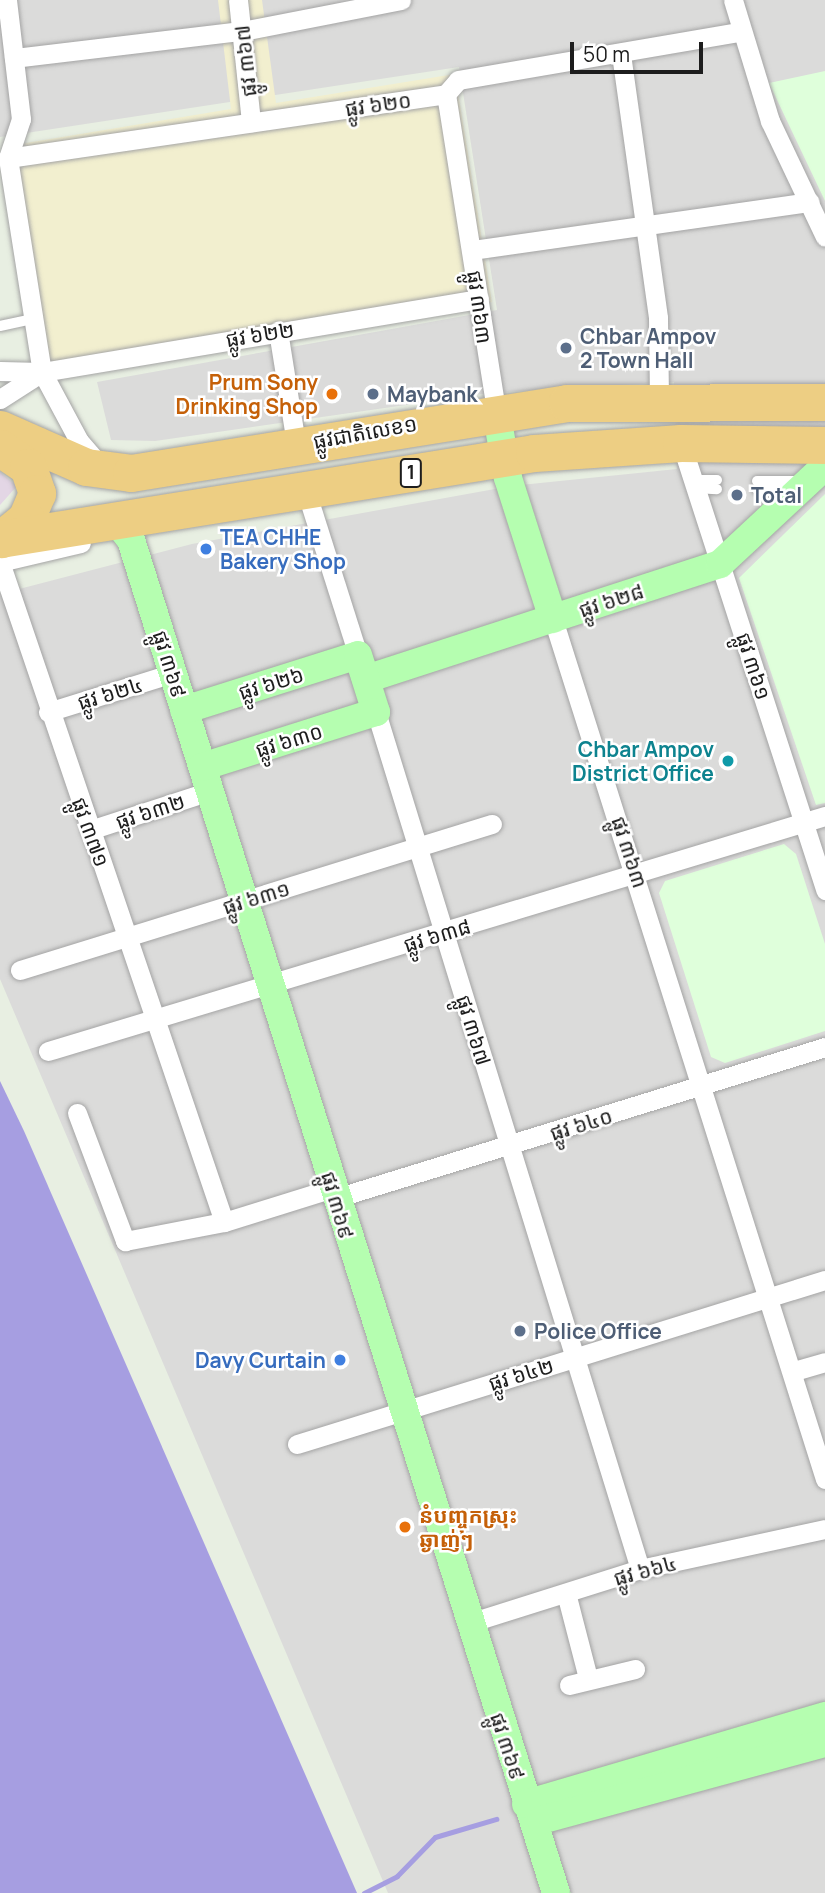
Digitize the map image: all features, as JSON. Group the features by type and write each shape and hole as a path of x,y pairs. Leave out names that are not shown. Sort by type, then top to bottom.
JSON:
{"highway":[{"name":"ផ្លូវជាតិលេខ១","path":"0,429 106,472 164,470 296,444 496,411 659,400 825,402"},
{"name":"1","path":"0,550 116,521 504,457 681,443 825,445"},
{"path":"0,448 28,467 37,493 26,519 0,550"}],"street":[{"name":"ផ្លូវ ៣៦៧","path":"239,0 251,121"},
{"path":"14,58 243,31 401,0"},
{"path":"733,0 740,32 771,121 823,226"},
{"path":"5,8 21,119 4,159 42,372 79,441 106,472"},
{"name":"ផ្លូវ ៦២០","path":"4,159 446,94 458,80 740,32"},
{"path":"621,54 658,318 659,400"},
{"name":"ផ្លូវ ៣៦៣","path":"446,94 504,457 553,619 705,1085 825,1479"},
{"path":"472,250 643,223 810,202"},
{"name":"ផ្លូវ ៦២២","path":"42,372 479,299"},
{"path":"278,331 296,444"},
{"path":"0,371 42,372"},
{"path":"0,399 42,372"},
{"name":"ផ្លូវ ៣៦១","path":"681,443 825,890"},
{"name":"ផ្លូវ ៦២៨","path":"362,667 553,619 720,564 811,479"},
{"name":"ផ្លូវ ៣៦៧","path":"306,491 640,1569"},
{"name":"ផ្លូវ ៣៦៩","path":"116,521 131,540 402,1411 556,1893"},
{"name":"ផ្លូវ ៣៧១","path":"0,550 48,712 159,1017 224,1222"},
{"name":"ផ្លូវ ៦២៦","path":"184,710 362,667"},
{"name":"ផ្លូវ ៦២៤","path":"48,712 173,673"},
{"name":"ផ្លូវ ៦៣០","path":"206,779 376,712"},
{"name":"ផ្លូវ ៦៣២","path":"90,830 206,779"},
{"name":"ផ្លូវ ៦៣៨","path":"48,1051 270,987 825,816"},
{"name":"ផ្លូវ ៦៣១","path":"20,970 492,824"},
{"name":"ផ្លូវ ៦៤០","path":"77,1112 120,1238 133,1242 224,1222 510,1146 825,1047"},
{"name":"ផ្លូវ ៦៤២","path":"297,1444 825,1280"},
{"path":"794,1371 825,1362"},
{"name":"ផ្លូវ ៦៦៤","path":"469,1623 640,1569 825,1529"},
{"path":"566,1593 588,1678"},
{"path":"569,1685 588,1678 635,1669"},
{"path":"529,1814 825,1716"},
{"path":"529,1814 825,1743"}],"lane":[{"path":"0,326 34,319"},
{"path":"757,485 811,479"},
{"path":"694,484 717,484"}],"shaded area":[{"path":"0,0 825,0 825,1893 388,1893 0,979 0,594 192,544 511,486 677,469 674,382 489,393 155,441 111,440 97,382 497,310 459,67 0,137"},
{"path":"218,0 262,0 276,103 455,74 492,302 51,381 14,145 231,109"},
{"path":"825,71 825,201 769,83"},
{"path":"0,472 17,486 0,505"},
{"path":"825,494 825,803 816,805 739,578"},
{"path":"784,844 796,854 825,944 825,1031 725,1063 711,1057 659,893 665,881"},
{"path":"0,1081 24,1131 357,1893 0,1893"}],"waterway":[{"path":"364,1893 397,1876 435,1837 496,1819"}],"place":[{"name":"Chbar Ampov 2 Town Hall","path":"566,348"},
{"name":"Prum Sony Drinking Shop","path":"332,394"},
{"name":"Maybank","path":"373,394"},
{"name":"Total","path":"737,495"},
{"name":"TEA CHHE Bakery Shop","path":"206,549"},
{"name":"Chbar Ampov District Office","path":"728,761"},
{"name":"Police Office","path":"520,1331"},
{"name":"Davy Curtain","path":"340,1360"},
{"name":"នំបញ្ចុកស្រុះ ឆ្ងាញ់ៗ","path":"405,1527"}]}
